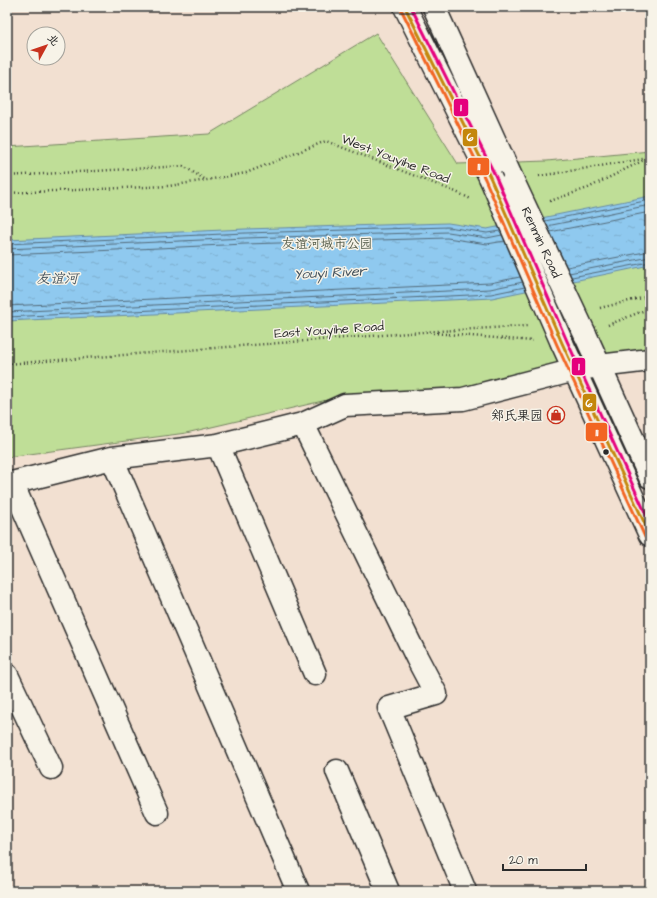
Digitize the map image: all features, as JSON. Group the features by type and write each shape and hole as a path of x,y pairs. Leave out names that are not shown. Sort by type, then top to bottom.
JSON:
{"street":[{"name":"Renmin Road","path":"405,7 490,178 562,343 650,536"},
{"name":"Renmin Road","path":"434,7 650,476"},
{"path":"157,813 10,482 112,458 218,445 303,424 345,405 463,399 575,370 650,360"},
{"path":"303,424 436,694 389,708 465,891"},
{"path":"218,445 315,674"},
{"path":"112,458 298,891"},
{"path":"7,675 51,768"},
{"path":"337,771 388,891"}],"path":[{"name":"West Youyihe Road","path":"7,193 169,186 207,180 246,173 326,141 456,192 476,202"},
{"path":"513,181 650,158"},
{"path":"545,203 588,188 646,159"},
{"path":"7,176 183,166 207,180"},
{"path":"598,308 650,296"},
{"path":"585,334 650,308"},
{"name":"East Youyihe Road","path":"7,364 532,325"},
{"path":"422,332 562,343"}],"green space":[{"name":"友谊河城市公园","path":"376,33 458,164 547,161 650,151 650,350 462,391 344,396 186,433 7,457 7,147 209,134"}],"water":[{"name":"友谊河","path":"650,196 650,265 492,298 7,321 7,240 245,229 448,223 487,229"}],"transit line":[{"name":"6","path":"405,7 490,177 562,343 650,535"},
{"name":"1","path":"411,7 495,175 567,341 650,523"},
{"name":"11","path":"401,9 485,179 557,345 645,537"}],"place":[{"name":"郑氏果园","path":"556,415"}],"water label":[{"name":"Youyi River","path":"330,272"}]}
